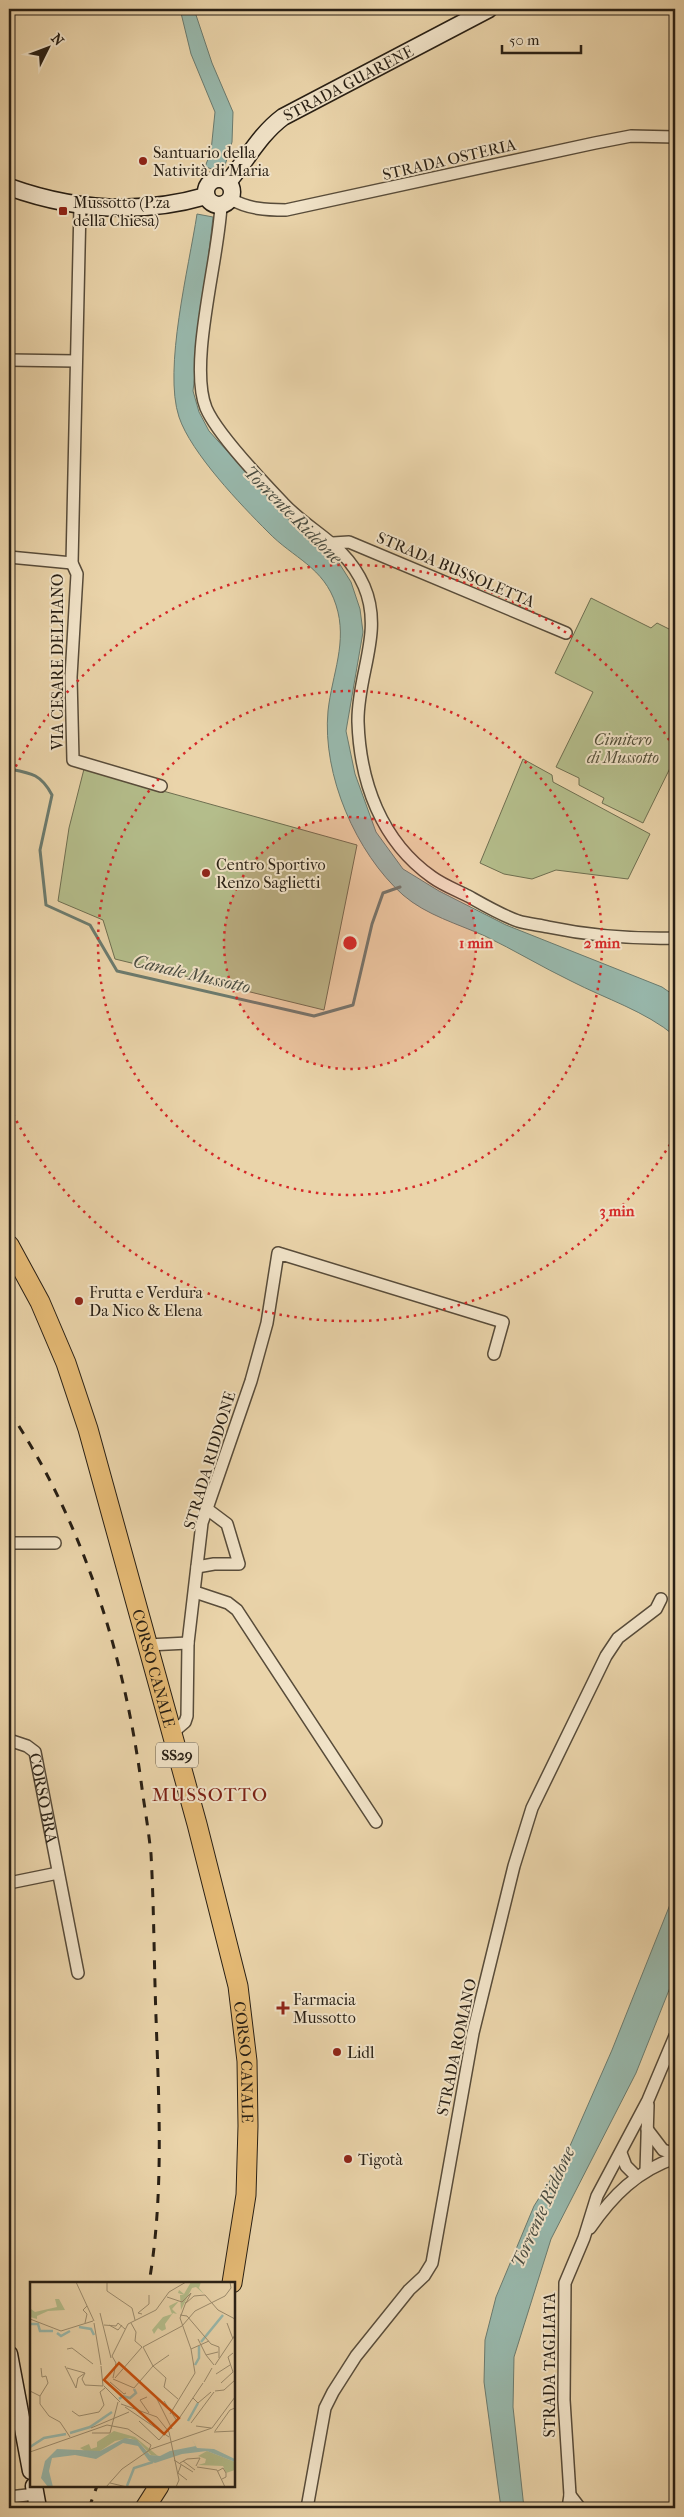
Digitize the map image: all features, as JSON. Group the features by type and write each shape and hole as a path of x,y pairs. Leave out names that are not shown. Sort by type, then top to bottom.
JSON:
{"main road":[{"name":"STRADA GUARENE","path":"228,182 256,142 283,117 489,9"},
{"path":"220,179 228,182 232,190 226,202 214,204 206,196 207,187 212,181 220,179"},
{"path":"9,187 43,199 80,206 173,205 206,196"},
{"name":"CORSO CANALE","path":"9,1245 40,1302 66,1363 88,1429 225,1926 238,1986 245,2029 248,2126 246,2195 232,2282"},
{"path":"9,2354 30,2466"},
{"path":"144,2508 159,2487"},
{"path":"151,2508 160,2487"}],"street":[{"name":"STRADA OSTERIA","path":"226,202 264,210 286,210 631,136 675,137"},
{"path":"226,202 202,355 203,400 216,425 284,504 333,543 358,575 370,606 372,640 359,700 360,754 372,800 385,827 397,844 432,877 520,922 572,932 635,939 675,938"},
{"name":"VIA CESARE DELPIANO","path":"80,206 72,563 77,574 71,677 73,760 161,786"},
{"path":"9,360 76,361"},
{"name":"STRADA BUSSOLETTA","path":"333,543 349,542 566,633"},
{"name":"VIA CESARE DELPIANO","path":"9,557 72,563"},
{"name":"STRADA RIDDONE","path":"171,1734 185,1722 187,1716 188,1642 202,1523 251,1381 267,1323 278,1253 503,1322 494,1354"},
{"path":"198,1568 214,1564 239,1564 228,1524 207,1509"},
{"path":"9,1543 55,1543"},
{"path":"195,1592 228,1603 237,1610 376,1822"},
{"name":"STRADA ROMANO","path":"307,2508 325,2408 333,2392 356,2356 409,2290 424,2276 432,2263 473,2033 514,1866 532,1808 606,1656 618,1638 656,1609 661,1599"},
{"path":"148,1645 188,1642"},
{"name":"CORSO BRA","path":"9,1740 27,1746 35,1752 78,1973"},
{"path":"9,1883 58,1873"},
{"name":"STRADA TAGLIATA","path":"568,2508 570,2495 564,2400 565,2283 584,2238 597,2196 648,2100 675,2036"},
{"name":"STRADA TAGLIATA","path":"641,2174 648,2100"},
{"name":"STRADA TAGLIATA","path":"646,2127 663,2150 675,2156"},
{"path":"621,2153 626,2166 641,2174"},
{"name":"STRADA TAGLIATA","path":"584,2238 610,2200 641,2174 675,2156"},
{"path":"570,2495 580,2508"},
{"path":"9,2497 36,2496"}],"green space":[{"name":"Cimitero di Mussotto","path":"591,598 651,628 657,623 675,632 675,758 643,823 602,803 604,798 579,785 579,778 556,767 593,692 555,673"},
{"path":"523,759 552,775 553,782 650,834 628,879 556,870 532,879 504,874 480,863"},
{"name":"Centro Sportivo Renzo Saglietti","path":"84,769 357,845 324,1010 115,959 103,920 58,901 69,828"}],"water":[{"path":"180,9 194,9 212,63 233,112 232,142 223,172 205,167 211,151 215,112 191,54"},
{"path":"197,214 213,217 193,391 199,412 209,431 293,524 320,544 339,563 351,582 360,609 363,632 346,731 355,774 376,832 403,869 439,891 506,925 662,987 675,996 675,1036 638,1012 584,988 485,936 442,919 412,902 386,878 357,835 337,786 328,736 328,711 340,645 339,619 331,592 316,572 278,541 231,493 194,446 179,417 175,397 176,346 179,317"},
{"name":"Torrente Riddone","path":"675,1892 675,1975 636,2073 551,2239 514,2357 513,2407 524,2508 501,2508 484,2382 485,2340 496,2297 534,2206 566,2155 612,2050"}],"waterway":[{"name":"Canale Mussotto","path":"9,769 35,776 44,783 52,795 40,850 46,905 90,925 117,971 314,1016 353,1005 372,924 383,893 400,887"}],"railway":[{"path":"9,1411 36,1454 60,1500 80,1547 98,1595 113,1645 126,1695 135,1745 151,1854 158,2083 159,2184 154,2250 149,2282"},
{"path":"89,2508 97,2487"}],"place":[{"name":"Santuario della Natività di Maria","path":"143,161"},
{"name":"Mussotto (P.za della Chiesa)","path":"63,211"},
{"name":"Centro Sportivo Renzo Saglietti","path":"206,873"},
{"name":"Frutta e Verdura Da Nico & Elena","path":"79,1301"},
{"name":"Farmacia Mussotto","path":"283,2008"},
{"name":"Lidl","path":"337,2052"},
{"name":"Tigotà","path":"348,2159"}],"district":[{"name":"MUSSOTTO","path":"210,1794"}]}
